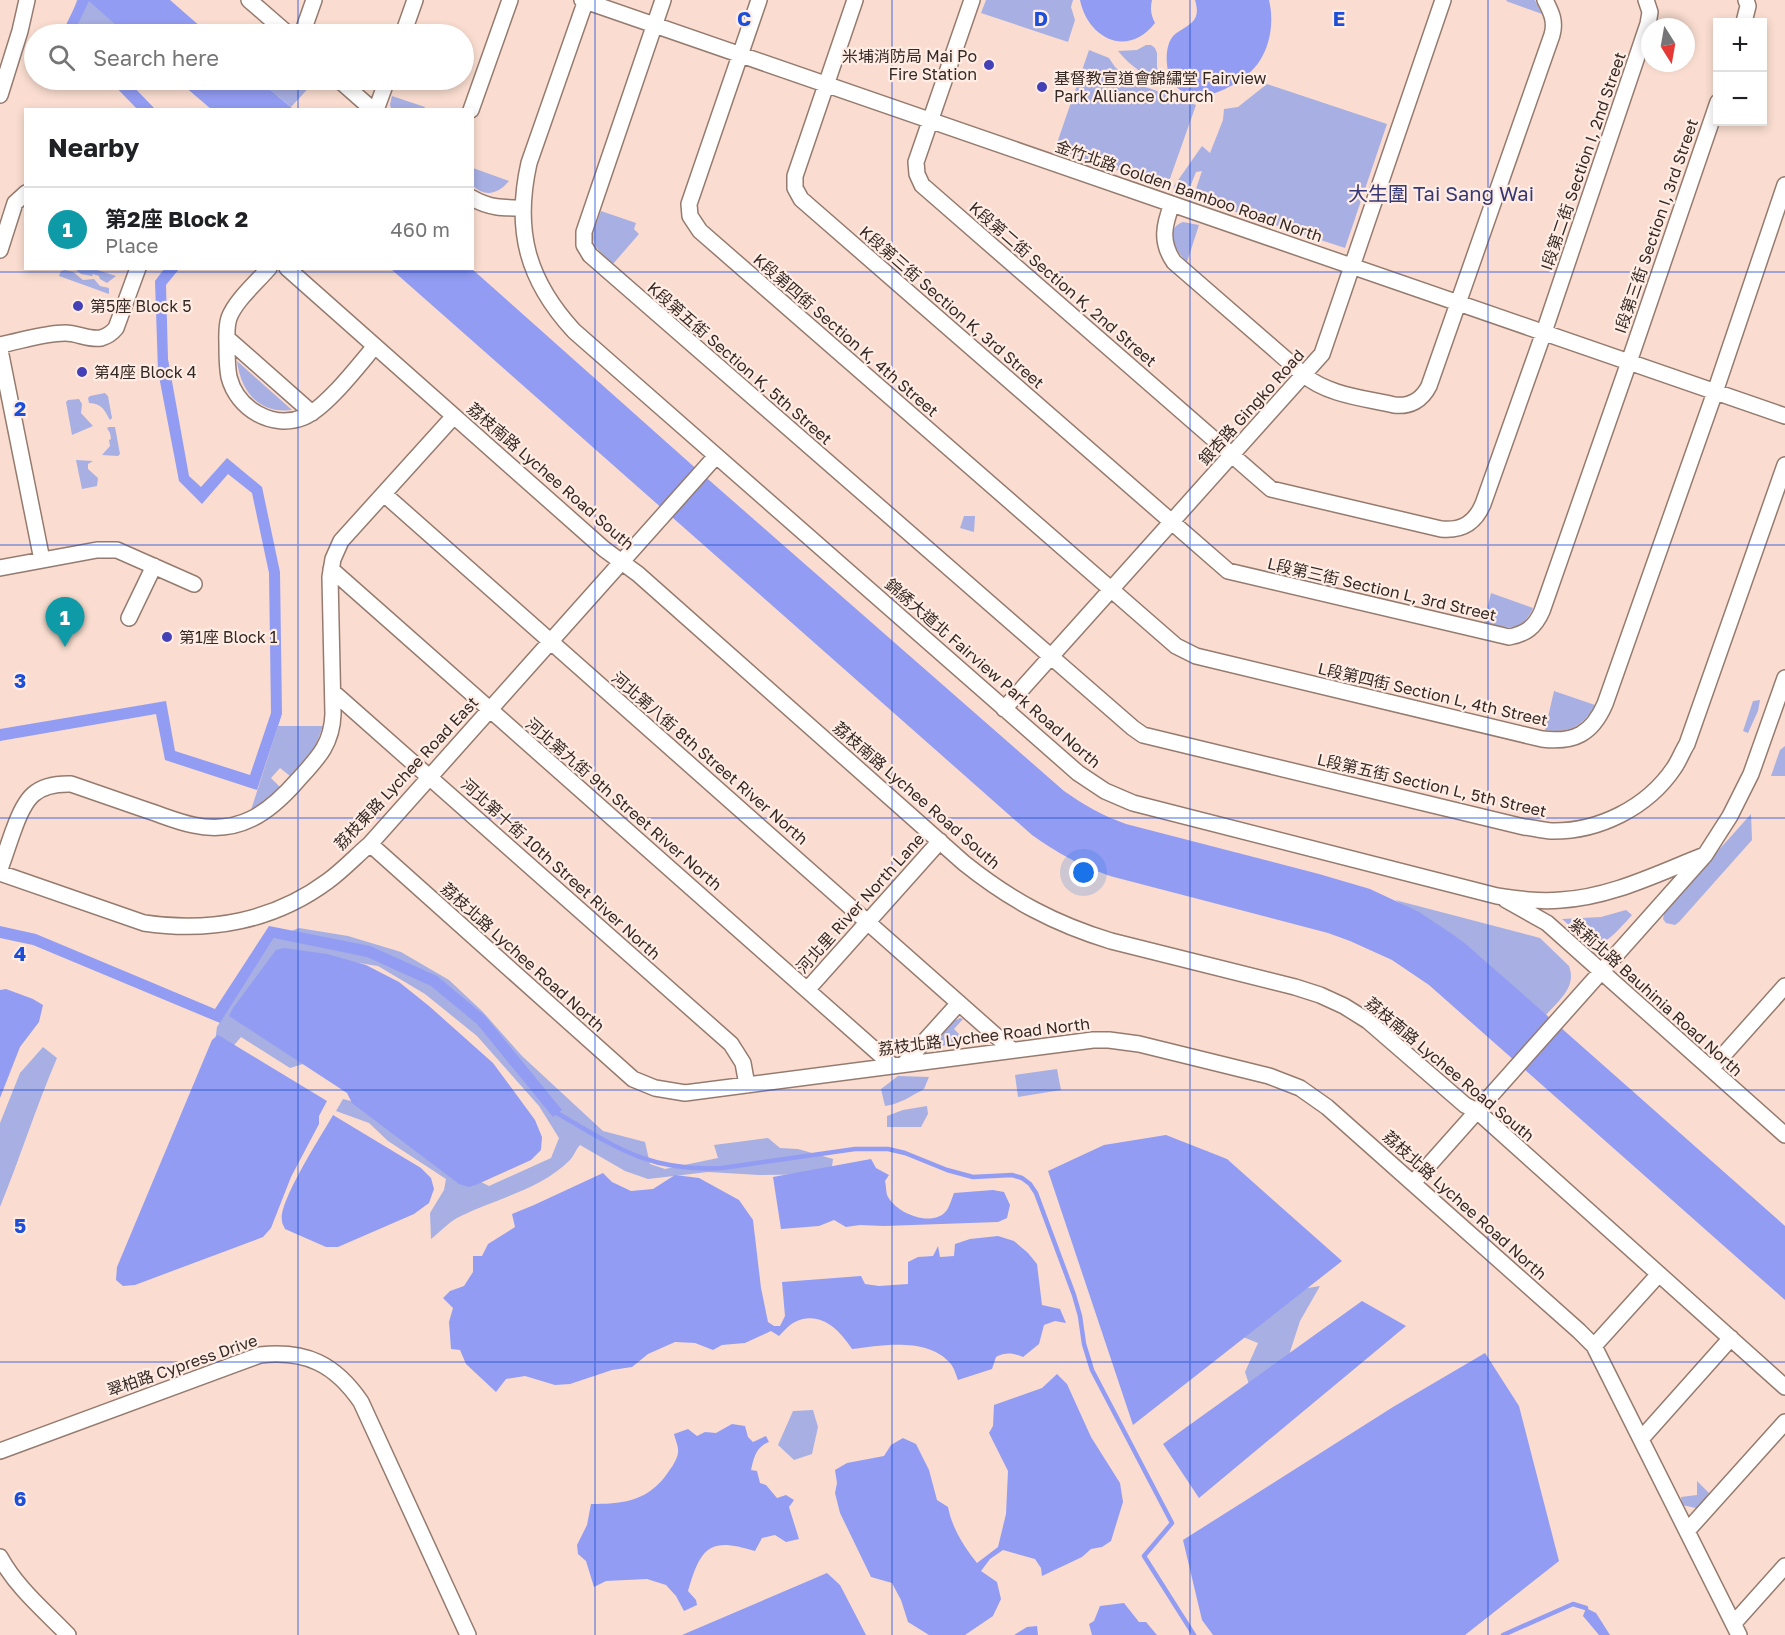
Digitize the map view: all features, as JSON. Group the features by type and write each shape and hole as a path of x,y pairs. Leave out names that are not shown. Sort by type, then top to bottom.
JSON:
{"street":[{"path":"0,95 20,32 27,0"},
{"path":"249,0 277,24"},
{"path":"306,24 314,0"},
{"path":"407,24 415,0"},
{"path":"472,108 510,0"},
{"name":"金竹北路 Golden Bamboo Road North","path":"585,0 1785,416"},
{"name":"錦綉大道北 Fairview Park Road North","path":"585,0 529,163 522,208 528,253 536,274 546,295 574,331 1004,709 1078,773 1105,791 1151,808 1497,896"},
{"name":"K段第五街 Section K, 5th Street","path":"663,0 584,232 584,245 594,260 1051,657"},
{"name":"K段第四街 Section K, 4th Street","path":"759,0 689,204 690,216 695,227 1111,590"},
{"name":"K段第三街 Section K, 3rd Street","path":"855,0 795,176 795,188 801,199 1172,522"},
{"name":"K段第二街 Section K, 2nd Street","path":"972,0 916,162 917,174 922,185 1232,455"},
{"name":"銀杏路 Gingko Road","path":"1004,709 1318,359 1324,349 1443,0"},
{"path":"1172,204 1166,221 1164,238 1165,247 1174,262 1304,375 1317,385 1334,391 1401,406 1415,402 1426,393 1429,386 1552,35 1553,18 1545,0"},
{"name":"I段第二街 Section I, 2nd Street","path":"1232,455 1271,489 1441,529 1462,528 1472,522 1484,504 1648,24 1650,12 1646,0"},
{"path":"1745,18 1748,6 1746,0"},
{"path":"351,90 372,108"},
{"path":"375,108 383,90"},
{"name":"I段第三街 Section I, 3rd Street","path":"1629,362 1713,117"},
{"name":"L段第四街 Section L, 4th Street","path":"1111,590 1176,646 1197,656 1542,739 1557,741 1573,738 1587,730 1598,719 1605,704 1785,185"},
{"path":"0,250 15,203 24,195"},
{"path":"474,199 498,208 522,208"},
{"path":"0,345 58,333 92,339 112,334 117,328 137,270"},
{"path":"267,270 234,308 227,324 229,378 244,404 256,413 272,420 288,421 304,418 320,408 375,346"},
{"name":"荔枝南路 Lychee Road South","path":"289,270 604,549 638,574 964,863 1009,896 1059,922 1111,941 1295,987 1320,995 1368,1020 1465,1105 1477,1111 1785,1387"},
{"path":"227,338 312,413"},
{"path":"0,350 42,560"},
{"name":"L段第三街 Section L, 3rd Street","path":"1172,522 1228,571 1498,636 1520,635 1530,630 1542,611 1629,362"},
{"path":"0,871 21,808 28,798 48,786 71,784 194,825 225,826 255,818 280,801 323,753 331,734 333,692 331,569 341,541 454,416"},
{"name":"荔枝東路 Lychee Road East","path":"0,871 144,923 166,926 209,926 252,918 293,903 330,879 370,843 716,456"},
{"name":"L段第五街 Section L, 5th Street","path":"1051,657 1133,729 1154,739 1524,827 1552,831 1580,829 1608,821 1633,808 1655,790 1673,769 1687,744 1785,465"},
{"name":"河北第八街 8th Street River North","path":"384,494 1012,1050"},
{"path":"0,568 97,550 117,550 194,584"},
{"path":"129,618 154,566"},
{"name":"河北第九街 9th Street River North","path":"331,569 807,990 898,1065"},
{"path":"1413,1183 1705,855 1730,816 1751,774 1785,678"},
{"name":"河北第十街 10th Street River North","path":"333,692 731,1044 742,1063 747,1085"},
{"name":"河北里 River North Lane","path":"807,990 940,841"},
{"name":"荔枝北路 Lychee Road North","path":"370,843 633,1079 655,1088 685,1093 1093,1040 1124,1041 1172,1052 1285,1081 1300,1088 1327,1107 1594,1346 1736,1629"},
{"path":"1497,896 1539,901 1581,898 1622,888 1705,855"},
{"name":"紫荊北路 Bauhinia Road North","path":"1497,896 1547,923 1711,1070 1783,1130"},
{"path":"1711,1070 1785,986"},
{"path":"898,1065 959,1003"},
{"path":"1594,1346 1659,1274"},
{"path":"1641,1439 1731,1338"},
{"name":"翠柏路 Cypress Drive","path":"0,1451 260,1355 279,1353 299,1355 318,1362 335,1372 350,1386 361,1402 468,1635"},
{"path":"1687,1531 1785,1422"},
{"path":"0,1557 26,1593 68,1635"},
{"path":"1736,1629 1785,1566"}],"shaded area":[{"path":"77,0 117,0 132,20 125,24 78,24 71,18"},
{"path":"986,0 1073,0 1071,7 1075,20 1068,42 981,13"},
{"path":"1535,0 1542,14 1506,1"},
{"path":"1146,45 1155,48 1161,82 1138,70 1118,51 1137,50"},
{"path":"1089,50 1109,58 1115,67 1132,82 1196,105 1167,187 1055,149"},
{"path":"1267,84 1387,124 1345,248 1193,198 1202,171 1196,172 1188,192 1177,194 1174,186 1202,146 1210,153 1223,120 1224,109 1238,107"},
{"path":"271,90 307,90 291,107"},
{"path":"392,96 425,107 391,108"},
{"path":"474,168 509,181 497,191 487,193 474,187"},
{"path":"601,211 636,223 634,229 639,234 613,264 595,245 593,235"},
{"path":"1183,222 1199,225 1187,262 1173,241 1174,230"},
{"path":"76,270 97,270 116,276 107,283 99,276 81,274"},
{"path":"61,271 73,272 83,280 94,279 100,286 109,288 109,294 59,276"},
{"path":"237,361 292,410 270,408 254,399 247,391"},
{"path":"105,393 108,396 112,418 110,420 102,408 89,403 88,398"},
{"path":"79,399 82,404 81,413 93,426 72,435 66,402"},
{"path":"115,427 120,454 118,456 102,455 110,446 110,433 107,428"},
{"path":"76,460 93,461 88,464 88,469 98,478 97,486 82,489"},
{"path":"964,516 975,516 974,532 960,528"},
{"path":"1491,593 1533,608 1524,622 1513,627 1484,623"},
{"path":"1554,691 1595,705 1586,718 1574,727 1561,731 1545,730"},
{"path":"1760,700 1758,711 1748,733 1743,731 1753,701"},
{"path":"278,726 323,726 315,747 290,776 280,768 271,778 280,787 263,803 251,810"},
{"path":"1785,746 1785,776 1771,776 1780,750"},
{"path":"1751,814 1752,840 1679,922 1675,925 1666,923 1663,919 1665,910"},
{"path":"1395,900 1540,938 1569,966 1571,980 1569,987 1546,1015 1464,942"},
{"path":"1626,910 1632,915 1612,936 1598,943 1583,937 1562,919 1601,917"},
{"path":"299,928 348,936 401,952 449,980 483,1012 522,1056 603,1131 645,1142 650,1164 665,1169 718,1158 714,1145 768,1138 780,1148 798,1149 833,1159 831,1174 759,1175 708,1172 648,1179 625,1171 580,1145 570,1160 545,1179 518,1193 457,1218 431,1239 430,1213 444,1190 446,1179 388,1141 369,1123 336,1111 343,1099 367,1105 469,1176 489,1186 551,1158 559,1138 539,1106 477,1036 425,994 378,966 309,955 316,1060 290,1068 241,1037 225,1056 213,1056 217,1027 274,938"},
{"path":"963,1019 954,1029 964,1039 974,1029 974,1035 968,1043 939,1046 937,1040 954,1021"},
{"path":"43,1047 57,1058 0,1207 0,1123 20,1073"},
{"path":"1057,1069 1061,1090 1018,1097 1015,1075"},
{"path":"898,1076 929,1077 924,1089 901,1102 885,1106 881,1089"},
{"path":"927,1106 928,1114 921,1127 887,1127 887,1116 903,1110"},
{"path":"1320,1286 1300,1321 1278,1389 1258,1412 1245,1372 1258,1343 1228,1331 1260,1296"},
{"path":"813,1410 818,1427 812,1454 794,1460 778,1445 793,1411"},
{"path":"1697,1481 1714,1498 1705,1510 1682,1505 1681,1497 1697,1495"}],"water":[{"path":"78,0 170,0 198,24 115,24 89,1 78,24 66,24"},
{"path":"1080,0 1152,0 1151,12 1155,23 1144,34 1133,40 1110,39 1100,34 1091,25 1084,14"},
{"path":"1195,0 1269,0 1271,16 1266,48 1259,62 1240,80 1227,88 1200,96 1187,94 1176,87 1169,74 1167,63 1168,45 1174,35 1196,17"},
{"path":"119,90 137,90 154,108 136,108"},
{"path":"189,90 271,90 292,108 210,108"},
{"path":"163,270 178,270 166,285 168,359 189,476 201,487 227,458 262,487 280,572 282,714 257,790 165,760 156,714 0,741 0,729 166,701 175,751 250,775 271,713 269,573 252,493 228,474 202,504 179,481 158,371 155,281"},
{"path":"392,270 473,270 701,473 1064,791 1079,801 1126,824 1370,889 1419,912 1464,942 1785,1226 1785,1300 1429,985 1392,960 1328,933 1110,876 1089,868 1032,835"},
{"path":"0,926 36,934 215,1009 269,926 370,946 437,976 485,1016 562,1110 553,1117 477,1024 431,986 367,957 274,938 220,1023 33,945 0,938"},
{"path":"284,948 327,954 366,965 399,982 493,1063 535,1120 542,1137 541,1150 531,1160 478,1184 469,1187 459,1184 352,1103 347,1093 229,1016 276,950"},
{"path":"6,989 43,1005 39,1022 20,1047 0,1098 0,990"},
{"path":"218,1035 327,1101 319,1116 319,1124 291,1177 271,1228 263,1237 135,1285 123,1286 116,1280 117,1267 212,1040"},
{"path":"333,1115 421,1168 431,1178 434,1189 429,1203 414,1214 338,1247 326,1247 285,1229 282,1221 293,1184"},
{"path":"1166,1135 1227,1159 1342,1261 1133,1425 1048,1171 1104,1145"},
{"path":"871,1159 876,1168 889,1175 885,1181 887,1195 891,1202 906,1213 924,1218 941,1216 947,1210 954,1193 993,1190 1004,1192 1010,1205 1007,1218 998,1222 846,1227 834,1220 819,1226 781,1229 773,1177"},
{"path":"603,1173 612,1182 631,1191 653,1189 675,1175 699,1178 739,1200 753,1220 761,1288 768,1322 774,1326 780,1326 785,1316 782,1282 861,1276 865,1284 879,1286 908,1284 908,1262 918,1257 933,1256 938,1246 940,1257 954,1256 955,1244 970,1239 998,1236 1014,1241 1037,1264 1042,1305 1060,1309 1066,1323 1055,1321 1044,1325 1039,1344 1023,1357 1010,1354 1000,1355 996,1357 992,1369 958,1380 950,1363 929,1349 890,1345 852,1349 834,1328 811,1318 793,1323 779,1336 771,1331 745,1343 722,1345 713,1350 695,1343 675,1342 648,1354 632,1367 612,1370 570,1384 555,1385 525,1376 506,1379 496,1392 466,1364 460,1350 451,1349 449,1322 453,1308 443,1298 450,1291 464,1286 473,1272 473,1256 482,1256 488,1244 515,1227 512,1214"},
{"path":"1362,1301 1406,1326 1199,1498 1163,1444"},
{"path":"1485,1353 1519,1406 1559,1561 1465,1635 1213,1635 1202,1620 1183,1540 1393,1407"},
{"path":"1057,1374 1067,1384 1091,1437 1120,1483 1123,1502 1111,1541 1102,1547 1091,1549 1082,1557 1042,1576 1041,1568 1035,1559 1003,1550 990,1559 981,1571 997,1582 1001,1599 993,1616 965,1635 929,1635 908,1622 901,1600 892,1583 871,1577 840,1513 835,1493 837,1483 835,1470 847,1463 884,1456 891,1445 903,1438 916,1444 929,1470 937,1500 948,1507 959,1537 977,1563 998,1547 1006,1514 1008,1471 989,1433 993,1426 994,1405 1042,1388"},
{"path":"732,1424 745,1426 748,1437 753,1442 766,1436 769,1442 758,1450 751,1470 757,1471 760,1483 766,1485 777,1498 786,1495 794,1500 789,1507 799,1539 786,1542 775,1535 762,1538 755,1551 727,1545 709,1549 698,1564 688,1591 696,1600 697,1605 684,1611 676,1596 666,1585 647,1579 606,1581 594,1587 586,1561 578,1554 577,1545 587,1525 591,1504 631,1500 656,1486 664,1478 677,1456 678,1448 674,1434 688,1429 697,1436 705,1432 716,1433"},
{"path":"827,1573 840,1585 866,1635 682,1635"},
{"path":"1124,1603 1139,1622 1146,1622 1157,1635 1092,1635 1089,1624 1094,1621 1100,1606"},
{"path":"1586,1608 1596,1613 1610,1635 1599,1635 1583,1616"},
{"path":"1037,1626 1038,1635 1014,1635 1027,1627"}],"waterway":[{"path":"554,1109 557,1113 617,1147 654,1162 674,1166 722,1168 855,1149 888,1149 973,1177 1012,1175 1030,1184 1036,1193 1074,1295 1092,1370 1172,1523 1144,1556 1194,1635"},
{"path":"1503,1635 1573,1604 1586,1608"}],"place":[{"name":"米埔消防局 Mai Po Fire Station","path":"989,65"},
{"name":"基督教宣道會錦繡堂 Fairview Park Alliance Church","path":"1042,87"},
{"name":"第5座 Block 5","path":"78,306"},
{"name":"第4座 Block 4","path":"82,372"},
{"name":"第1座 Block 1","path":"167,637"},
{"name":"第2座 Block 2","path":"65,647"}],"district":[{"name":"大生圍 Tai Sang Wai","path":"1441,194"}]}
